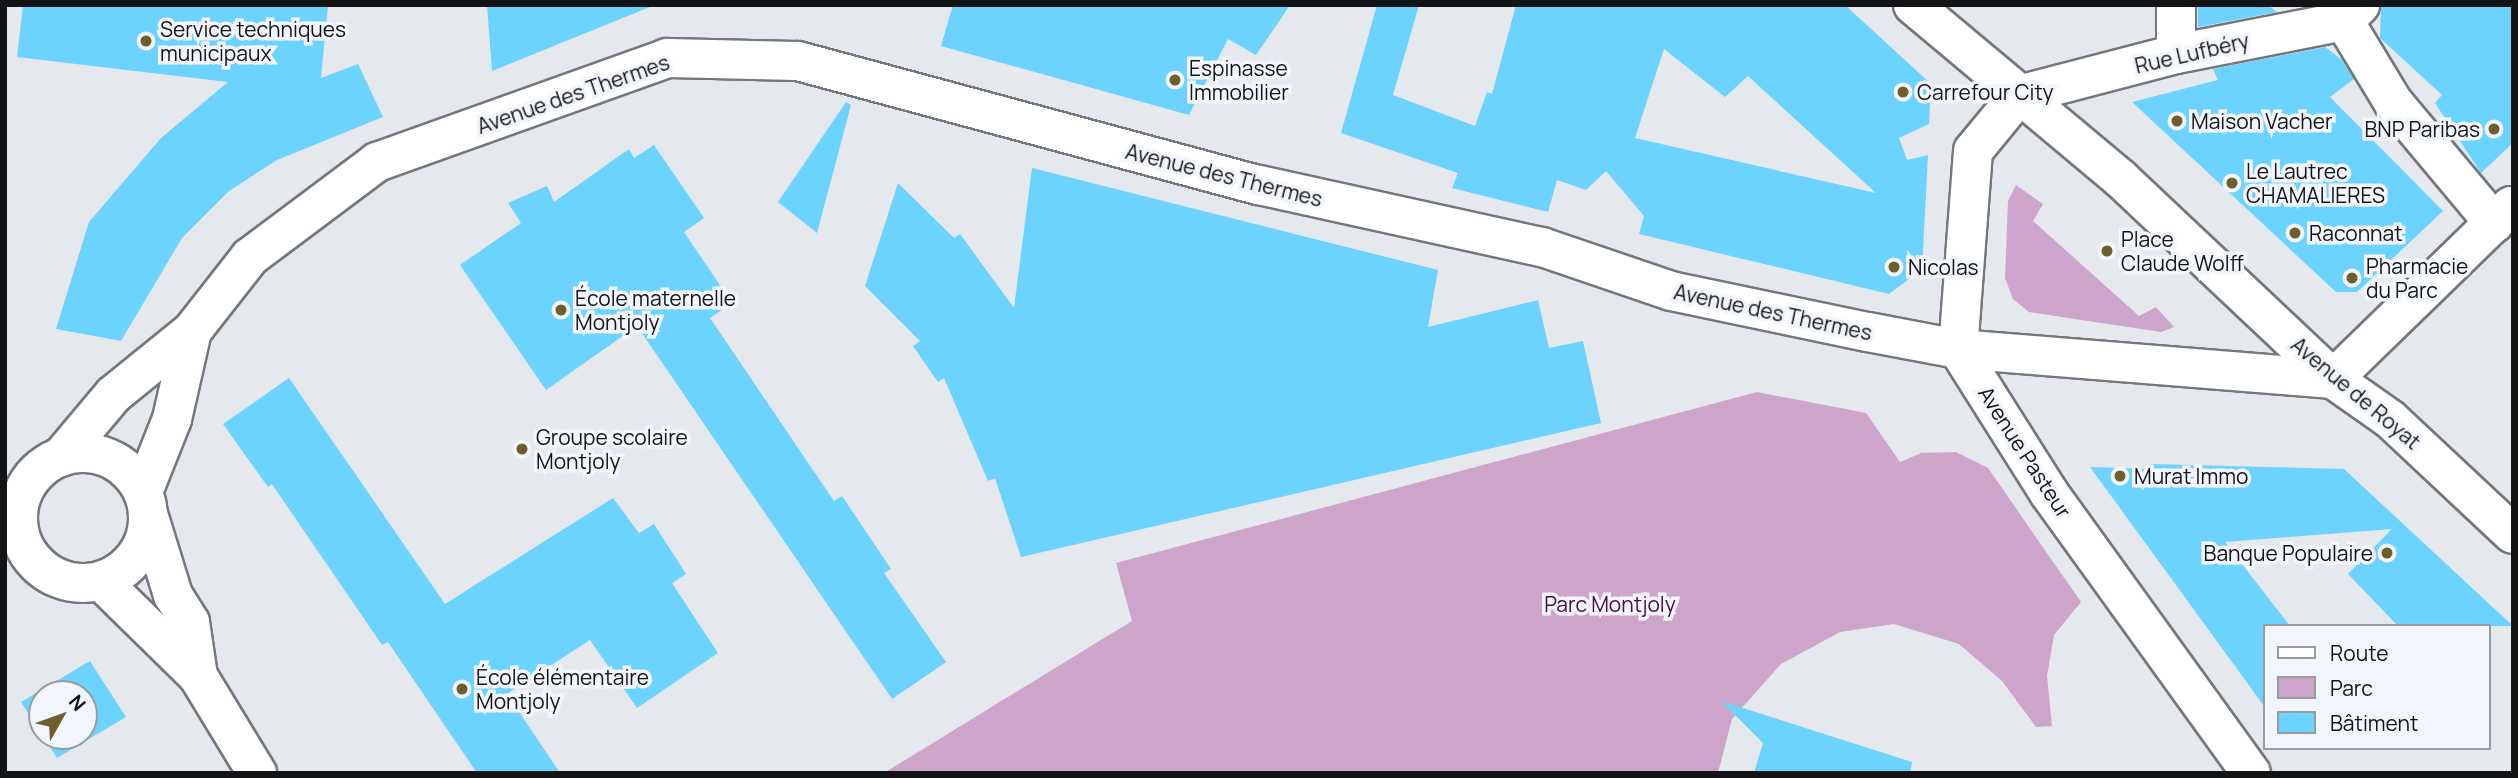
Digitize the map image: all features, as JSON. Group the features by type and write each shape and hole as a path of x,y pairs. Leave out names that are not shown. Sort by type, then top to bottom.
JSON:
{"street":[{"name":"Avenue de Royat","path":"1913,5 2121,179 2333,379 2389,419 2513,534"},
{"path":"2176,5 2176,54"},
{"name":"Rue Lufbéry","path":"2019,95 2176,54 2352,13"},
{"path":"2333,379 2503,214 2393,102 2352,13"},
{"name":"Avenue des Thermes","path":"33,473 113,395 192,331 250,257 377,162 667,58 798,61 1247,182 1542,247 1671,291 1958,349 2333,379"},
{"path":"1958,349 1973,151 2019,95"},
{"name":"Avenue des Thermes","path":"146,505 172,419 192,331"},
{"name":"Avenue Pasteur","path":"1958,349 2049,493 2251,773"},
{"path":"146,505 136,557 101,581 74,583 17,558 18,515 33,473 100,455 117,463 146,505 173,595 190,622 198,676"},
{"path":"101,581 198,676 257,773"}],"green space":[{"path":"2016,185 2043,204 2033,221 2139,316 2156,307 2174,327 2161,332 2029,312 2013,299 2005,278 2008,201"},
{"name":"Parc Montjoly","path":"1757,392 1866,413 1900,462 1921,453 1956,452 1988,468 2081,602 2054,635 2047,676 2052,726 2036,727 2002,681 1959,644 1894,624 1840,632 1781,664 1732,719 1718,773 884,773 1132,621 1116,563"}],"building":[{"path":"23,5 328,5 321,78 358,64 383,117 277,160 229,191 182,238 121,341 56,329 89,222 161,138 228,82 17,57"},
{"path":"487,5 650,5 650,7 492,71"},
{"path":"953,5 1290,5 1256,55 1228,39 1189,115 941,46"},
{"path":"1377,5 1419,5 1393,95 1475,126 1487,92 1492,94 1516,5 1845,5 1931,84 1929,124 1899,138 1907,160 1928,155 1922,269 1889,294 1639,234 1644,216 1606,171 1586,190 1557,180 1548,212 1452,188 1458,173 1341,133","holes":["1664,49 1725,97 1748,76 1876,193 1635,138"]},
{"path":"2198,5 2268,5 2277,12 2198,27"},
{"path":"2381,5 2513,5 2513,143 2481,173 2435,103 2442,95 2380,38"},
{"path":"2325,47 2341,59 2354,79 2330,97 2443,211 2357,292 2336,292 2132,102 2218,80 2213,69"},
{"path":"846,102 851,105 817,233 778,202"},
{"path":"654,145 704,218 684,232 732,303 710,318 834,501 842,496 891,569 884,573 946,662 892,699 637,326 546,390 460,265 521,223 508,203 547,186 554,202 629,149 634,158"},
{"path":"1032,168 1438,270 1428,327 1538,300 1549,348 1583,341 1601,423 1021,557 995,478 988,481 944,378 938,382 913,346 920,341 865,286 898,183 954,238 960,234 1014,308"},
{"path":"289,378 445,604 613,498 639,533 654,524 686,574 672,583 718,653 637,708 590,640 507,694 560,773 477,773 388,642 382,645 272,484 268,487 223,424"},
{"path":"2149,464 2344,469 2513,626 2396,624 2348,574 2392,529 2225,542 2288,624 2262,624 2262,703 2090,467 2149,469"},
{"path":"90,661 126,717 98,734 98,680 58,680"},
{"path":"28,698 28,713 21,702"},
{"path":"1721,701 1912,762 1910,773 1754,773 1763,743"},
{"path":"52,750 70,750 57,758"}],"place":[{"name":"Service techniques municipaux","path":"146,41"},
{"name":"Espinasse Immobilier","path":"1175,80"},
{"name":"Carrefour City","path":"1903,92"},
{"name":"Maison Vacher","path":"2177,121"},
{"name":"BNP Paribas","path":"2494,129"},
{"name":"Le Lautrec CHAMALIERES","path":"2232,183"},
{"name":"Raconnat","path":"2295,233"},
{"name":"Place Claude Wolff","path":"2107,251"},
{"name":"Nicolas","path":"1894,267"},
{"name":"Pharmacie du Parc","path":"2352,278"},
{"name":"École maternelle Montjoly","path":"561,310"},
{"name":"Groupe scolaire Montjoly","path":"522,449"},
{"name":"Murat Immo","path":"2120,476"},
{"name":"Banque Populaire","path":"2387,553"},
{"name":"École élémentaire Montjoly","path":"462,689"}]}
